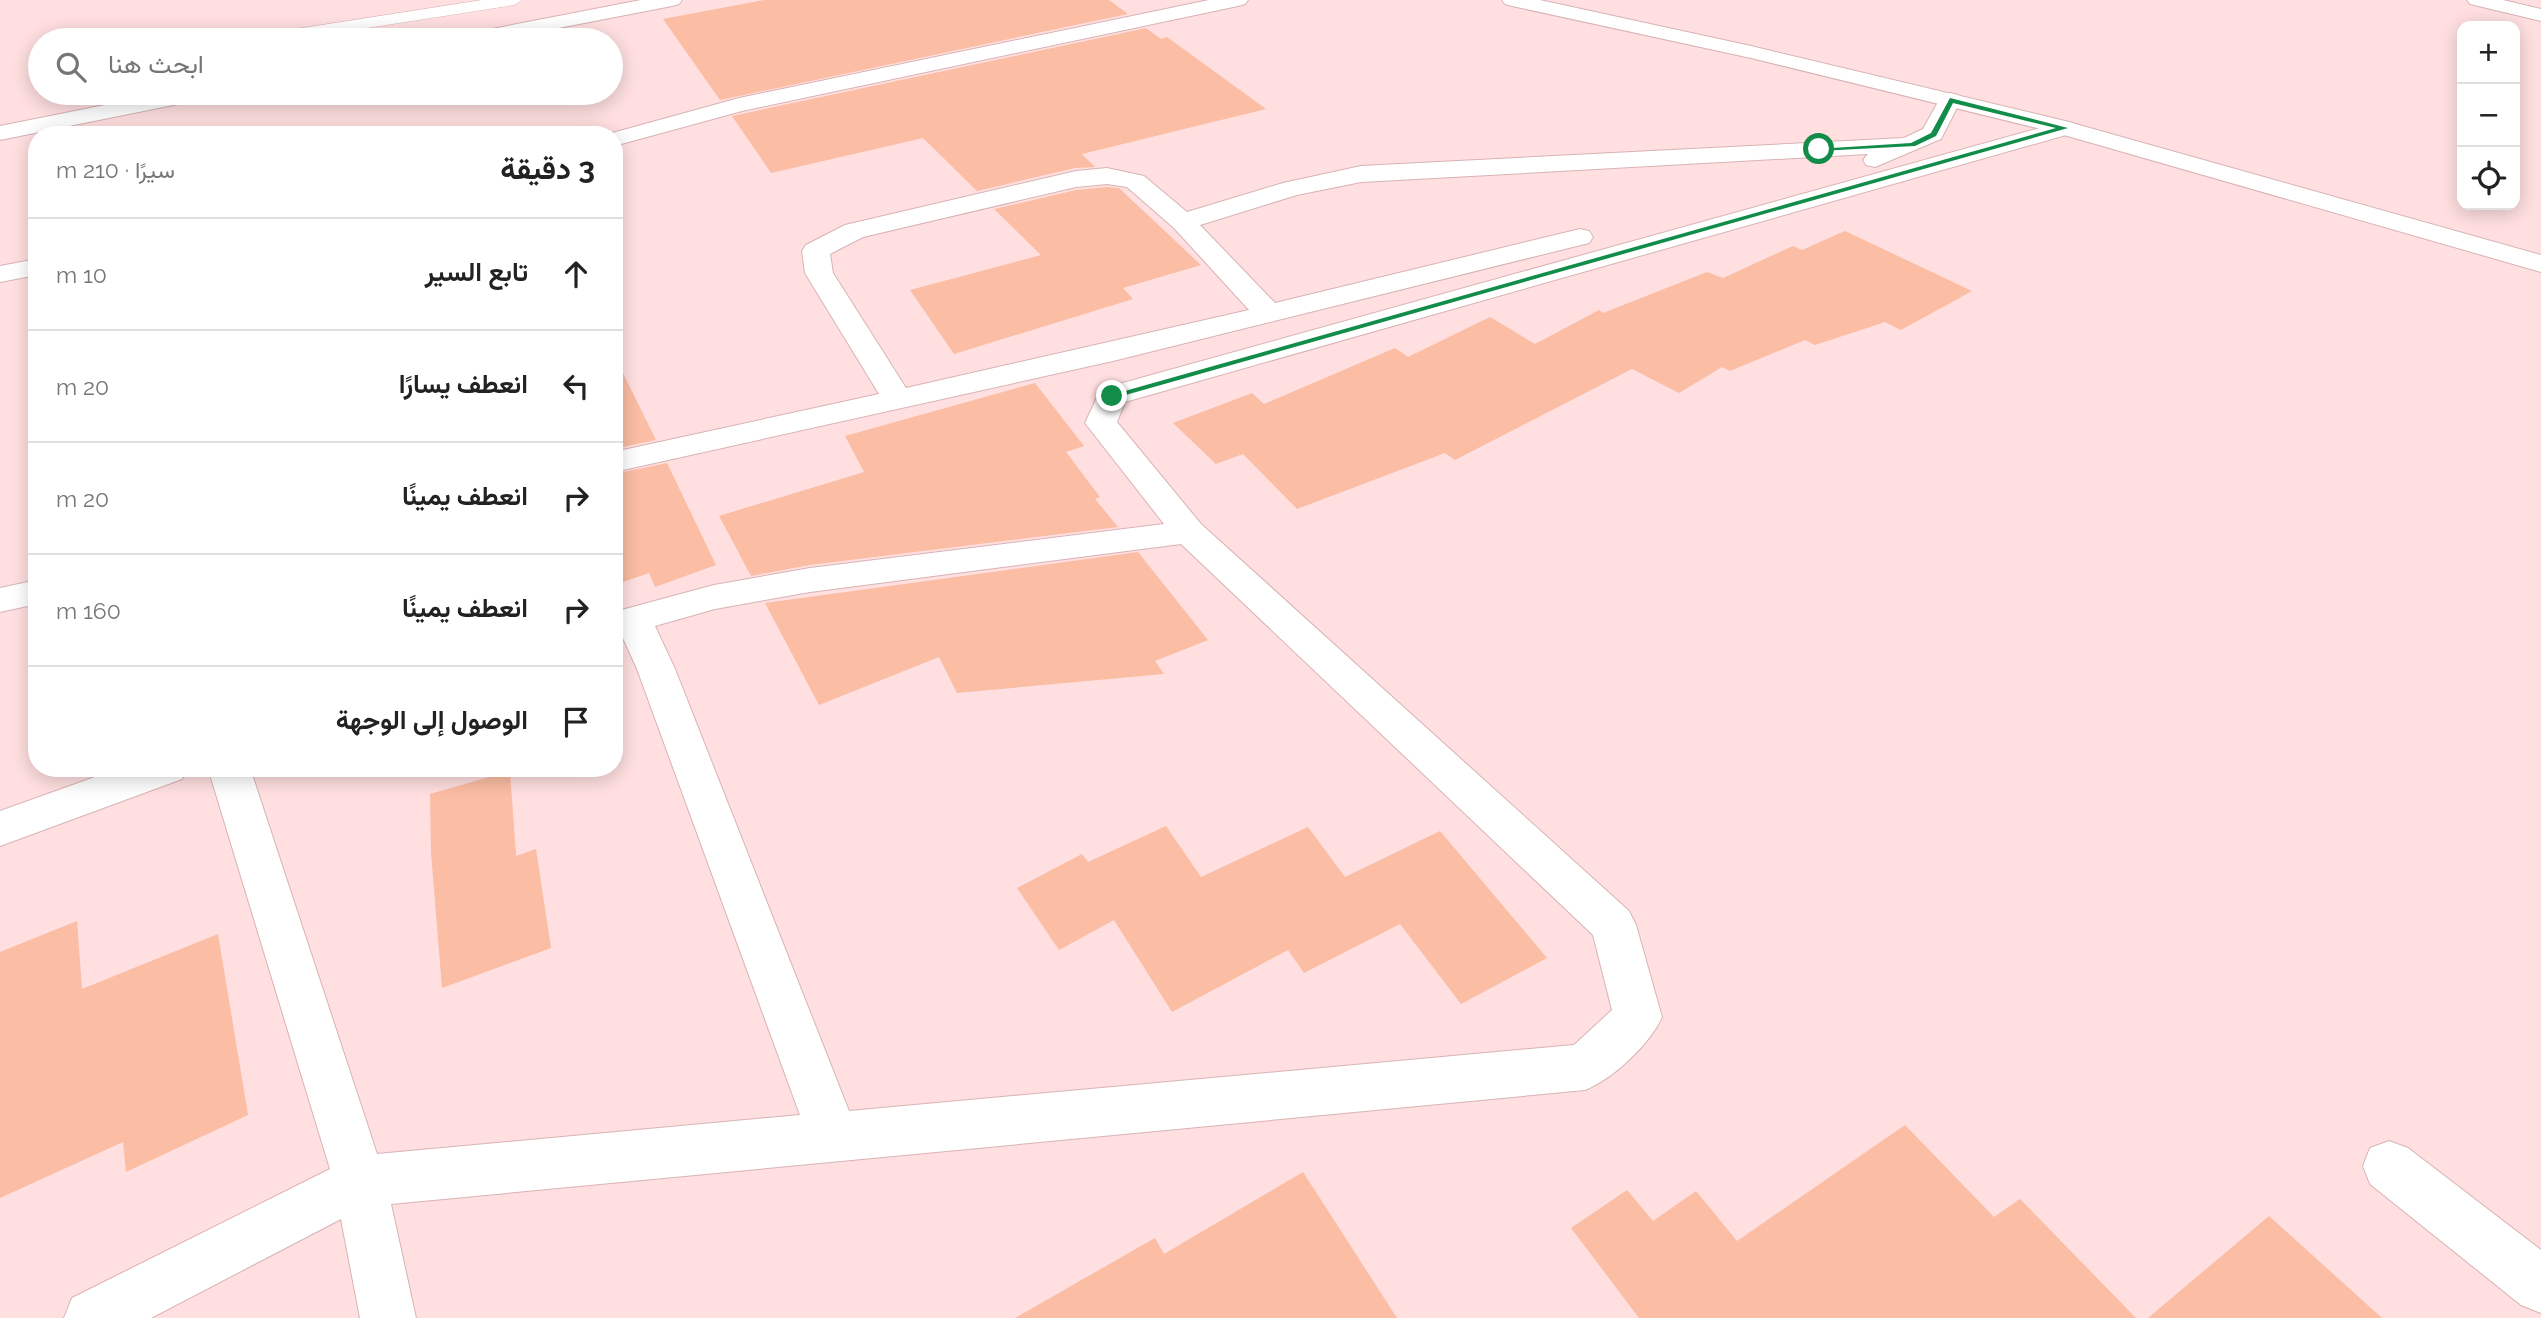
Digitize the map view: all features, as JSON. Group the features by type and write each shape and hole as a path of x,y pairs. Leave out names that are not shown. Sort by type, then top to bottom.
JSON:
{"street":[{"path":"528,28 672,0"},
{"path":"623,137 739,105 1238,0"},
{"path":"1512,0 1751,52 2065,128 2541,264"},
{"path":"2477,0 2541,15"},
{"path":"623,460 1113,352 1794,185 1893,154 1933,134 1950,100"},
{"path":"35,126 139,105"},
{"path":"0,133 28,127"},
{"path":"92,1318 360,1181 1585,1067 1638,1017 1613,925 1189,532 1101,423 1112,396 2065,128"},
{"path":"1184,222 1292,188 1362,174 1912,145"},
{"path":"897,398 818,273 816,250 854,231 1076,179 1107,176 1135,181 1184,222 1269,314"},
{"path":"0,274 28,269"},
{"path":"832,1136 656,669 623,622 714,597 810,580 1189,532"},
{"path":"0,600 28,594"},
{"path":"0,830 143,777"},
{"path":"232,777 360,1181 388,1318"},
{"path":"2389,1166 2541,1285"}],"lane":[{"path":"335,28 514,0"}],"building":[{"path":"764,0 1109,0 1128,14 720,100 663,19"},
{"path":"1146,28 1161,39 1167,37 1266,109 1082,154 1095,167 1075,168 977,191 923,138 771,173 732,116"},
{"path":"1119,188 1201,265 1123,288 1133,299 954,354 910,290 1041,255 994,209 1076,190"},
{"path":"1845,231 1972,291 1901,330 1885,322 1815,345 1805,340 1730,371 1722,367 1679,393 1632,369 1455,460 1445,453 1297,509 1243,454 1216,464 1173,423 1252,393 1264,404 1395,348 1408,357 1490,317 1535,344 1599,310 1603,313 1707,272 1723,278 1793,246 1802,250"},
{"path":"623,373 656,440 623,447"},
{"path":"1035,383 1084,446 1066,452 1100,497 1095,499 1118,527 810,565 751,576 719,516 864,472 845,436"},
{"path":"667,463 716,565 655,587 649,573 623,582 623,472"},
{"path":"1138,552 1208,640 1155,661 1164,674 957,693 939,657 819,705 765,603"},
{"path":"489,777 510,777 516,856 536,849 551,948 442,988 431,852 430,794"},
{"path":"1166,826 1201,877 1308,827 1345,877 1440,831 1547,958 1461,1004 1400,924 1304,973 1288,950 1172,1012 1114,920 1059,950 1017,888 1082,854 1088,862"},
{"path":"77,921 82,989 218,934 248,1115 126,1172 123,1142 0,1198 0,952"},
{"path":"1905,1125 1994,1217 2020,1199 2136,1318 1639,1318 1571,1228 1627,1190 1653,1221 1696,1191 1737,1241"},
{"path":"1303,1172 1397,1318 1015,1318 1155,1238 1164,1254"},
{"path":"2269,1216 2382,1318 2148,1318"}],"route":[{"path":"1112,396 2065,128 1950,100 1933,134 1912,145 1819,149"}]}
